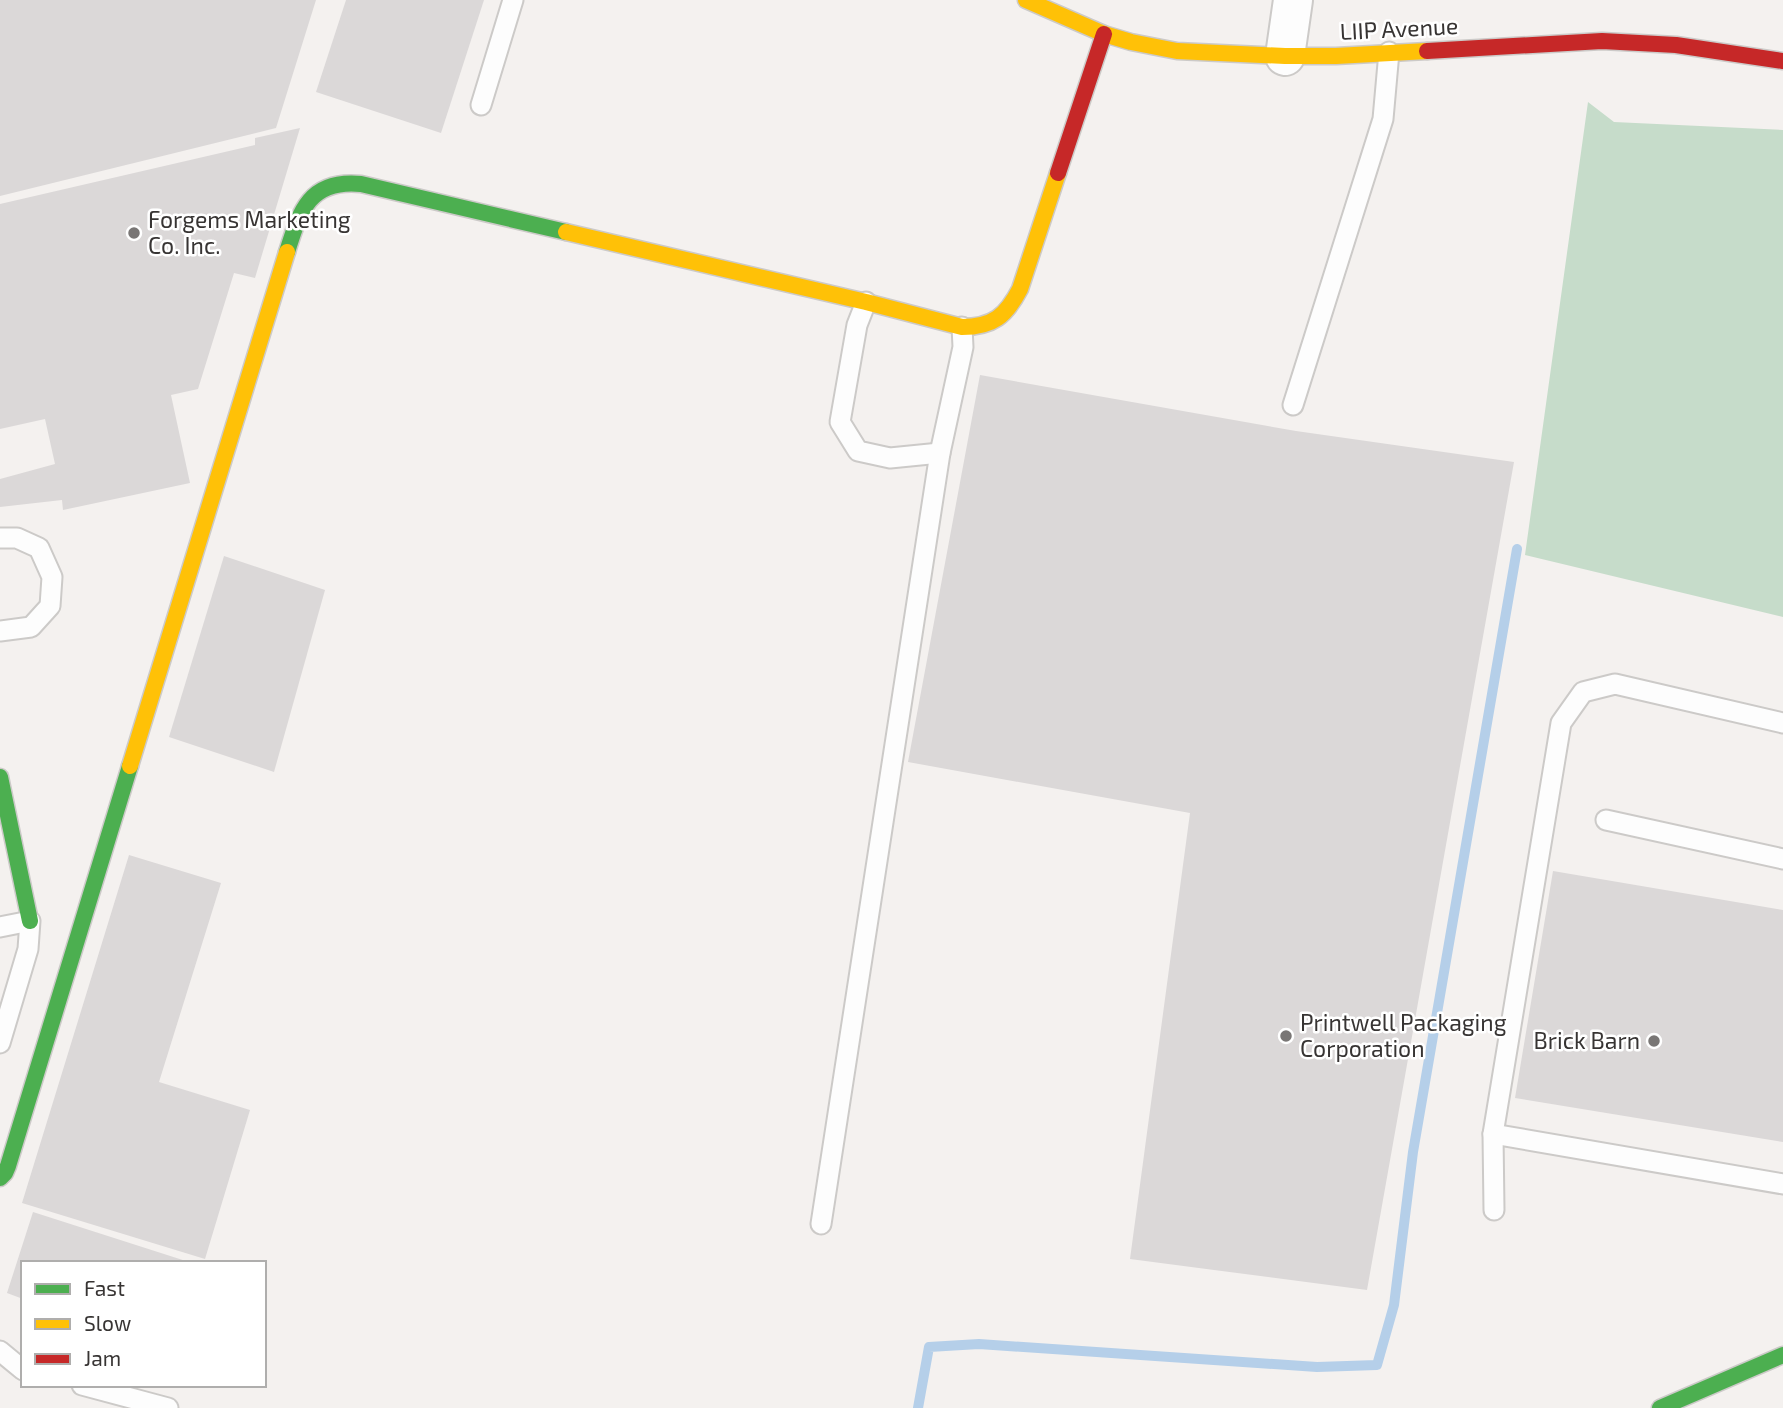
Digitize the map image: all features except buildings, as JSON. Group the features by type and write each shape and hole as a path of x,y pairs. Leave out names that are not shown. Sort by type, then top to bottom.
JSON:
{"main road":[{"name":"LIIP Avenue","path":"1026,0 1104,34 1177,51 1285,56 1602,41 1676,45 1783,61"},
{"path":"2,1175 297,220 305,203 318,191 333,184 361,184 962,327 977,327 998,319 1020,289 1104,34"},
{"path":"0,777 30,921"},
{"path":"1660,1408 1783,1355"}],"street":[{"path":"1285,56 1293,0"}],"lane":[{"path":"481,105 513,0"},
{"path":"1293,405 1383,119 1389,52"},
{"path":"866,302 858,325 840,422 858,452 890,458 940,453"},
{"path":"821,1224 940,453 962,347 962,327"},
{"path":"0,538 18,538 39,548 52,577 50,606 32,627 0,631"},
{"path":"1494,1210 1493,1134 1561,723 1583,692 1615,684 1783,723"},
{"path":"1606,820 1783,859"},
{"path":"0,927 30,921 28,948 0,1043"},
{"path":"1493,1134 1783,1184"},
{"path":"0,1195 2,1175"},
{"path":"0,1351 21,1368"},
{"path":"89,1387 168,1408"}],"green space":[{"path":"1588,102 1614,122 1783,130 1783,617 1525,555"}],"waterway":[{"path":"918,1408 929,1347 979,1344 1317,1367 1377,1365 1394,1305 1413,1152 1517,549"}],"traffic: fast":[{"path":"287,252 297,223 310,200 319,192 344,184 361,184 566,232"},
{"path":"0,1178 8,1166 130,766"},
{"path":"0,777 30,921"},
{"path":"1660,1408 1783,1355"}],"traffic: slow":[{"path":"1026,0 1104,34 1177,51 1285,56 1427,51"},
{"path":"566,232 962,327 982,325 1004,313 1020,289 1058,173"},
{"path":"130,766 287,252"}],"traffic: jam":[{"path":"1058,173 1104,34"},
{"path":"1427,51 1602,41 1676,45 1783,61"}],"place":[{"name":"Forgems Marketing Co. Inc.","path":"134,233"},
{"name":"Printwell Packaging Corporation","path":"1286,1036"},
{"name":"Brick Barn","path":"1654,1041"}]}
